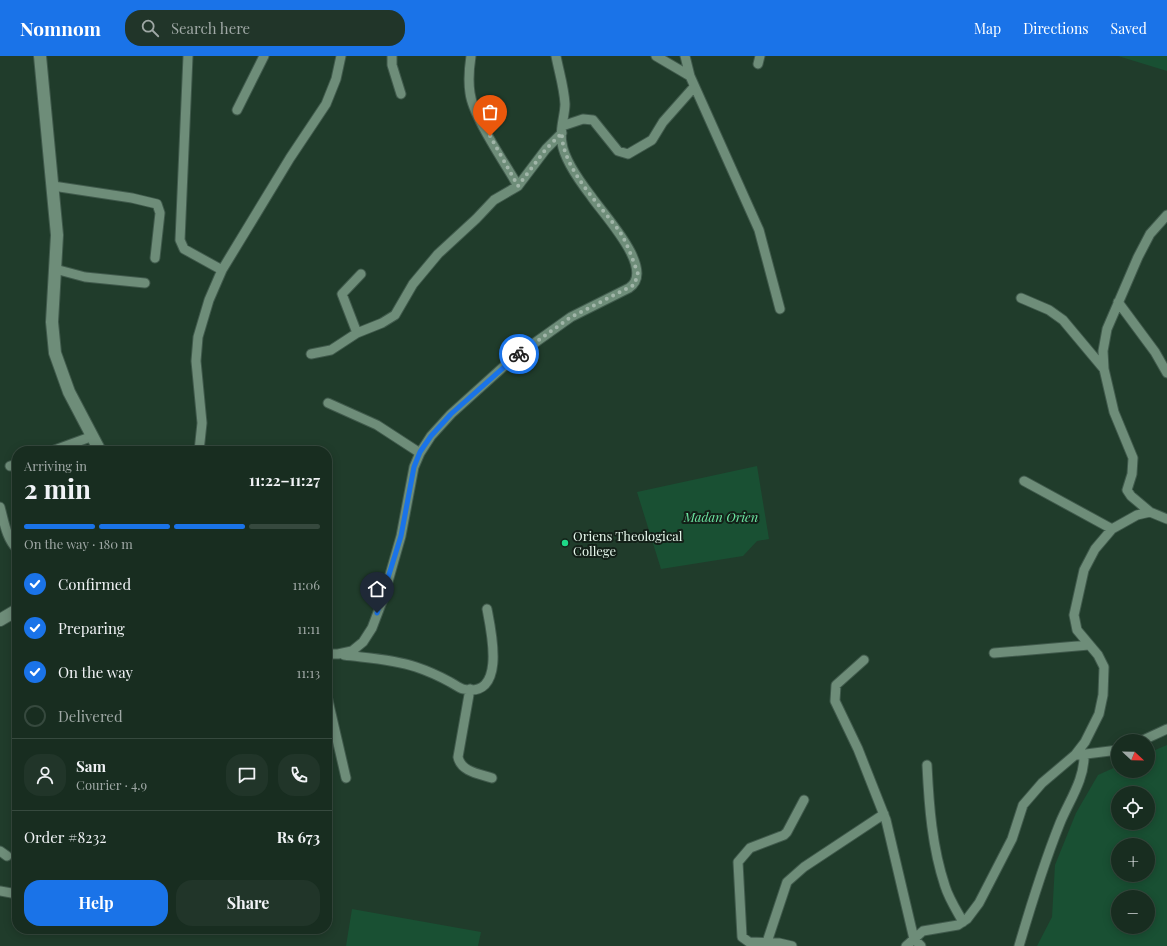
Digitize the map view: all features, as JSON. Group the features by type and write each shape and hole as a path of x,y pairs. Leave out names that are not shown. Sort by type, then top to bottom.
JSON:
{"street":[{"path":"40,56 57,235 52,322 55,353 69,392 98,446"},
{"path":"188,56 180,240 184,250 222,270"},
{"path":"236,110 264,56"},
{"path":"200,446 202,423 196,362 198,337 202,318 222,270 290,158 326,104 336,79 342,56"},
{"path":"392,56 392,66 401,94"},
{"path":"471,56 468,74 469,88 476,111 518,186"},
{"path":"338,654 352,651 364,642 372,628 383,599 397,550 414,467 420,452 431,436 451,414 512,359 571,317 629,288 636,282 638,274 626,244 620,233 591,196 568,159 562,143 565,105 564,87 556,56"},
{"path":"656,56 690,76"},
{"path":"685,56 694,87 757,225 770,267 780,309"},
{"path":"311,354 332,350 357,333 395,315 413,284 438,254 494,200 518,186 562,130 583,119 593,120 618,151 628,154 652,140 663,122 694,87"},
{"path":"53,186 132,198 157,204 160,213 155,258"},
{"path":"1167,215 1160,221 1141,251 1107,329 1103,351 1104,369 1114,412 1132,458 1132,474 1127,490 1131,496 1150,512 1167,519"},
{"path":"55,269 85,277 145,283"},
{"path":"357,333 342,294 361,274"},
{"path":"1021,298 1049,310 1063,320 1104,369"},
{"path":"1118,302 1155,352 1167,372"},
{"path":"328,402 377,425 420,452"},
{"path":"66,446 93,436"},
{"path":"1024,481 1112,529"},
{"path":"0,507 7,533 12,541"},
{"path":"910,943 923,931 958,926 963,922 979,903 1000,864 1012,839 1023,805 1042,783 1079,755 1096,721 1103,694 1104,667 1098,655 1077,630 1074,615 1079,590 1090,557 1112,529 1137,515 1150,512"},
{"path":"332,654 415,667 463,689 483,686 492,670 493,646 487,609"},
{"path":"0,620 12,613"},
{"path":"994,652 1089,644"},
{"path":"864,660 836,685 835,701 858,749 884,814 910,943"},
{"path":"470,689 458,757 459,762 467,770 492,778"},
{"path":"332,718 346,778"},
{"path":"1155,735 1167,729"},
{"path":"1079,755 1111,751"},
{"path":"1019,946 1050,851 1082,772 1079,755"},
{"path":"928,765 930,820 945,887 963,922"},
{"path":"787,945 768,942 749,942 742,937 738,862 750,848 784,835 804,800"},
{"path":"768,942 788,882 795,874 884,814"},
{"path":"0,891 12,893"},
{"path":"910,943 921,946"}],"green space":[{"path":"1118,56 1167,56 1167,71"},
{"name":"Madan Orien","path":"757,466 769,539 757,541 743,556 661,569 637,492"},
{"path":"1167,745 1167,946 1037,946 1052,917 1055,865 1076,813 1098,775 1111,769 1111,778 1155,778 1155,750"},
{"path":"352,909 481,932 478,946 346,946"}],"way so far":[{"path":"490,136 518,186 535,166 546,149 562,133 562,143 568,159 591,196 620,233 638,274 634,285 571,317 519,354"}],"place":[{"name":"Oriens Theological College","path":"565,543"}],"route":[{"path":"377,613 383,599 401,536 414,467 420,452 431,436 451,414 519,354"}]}
